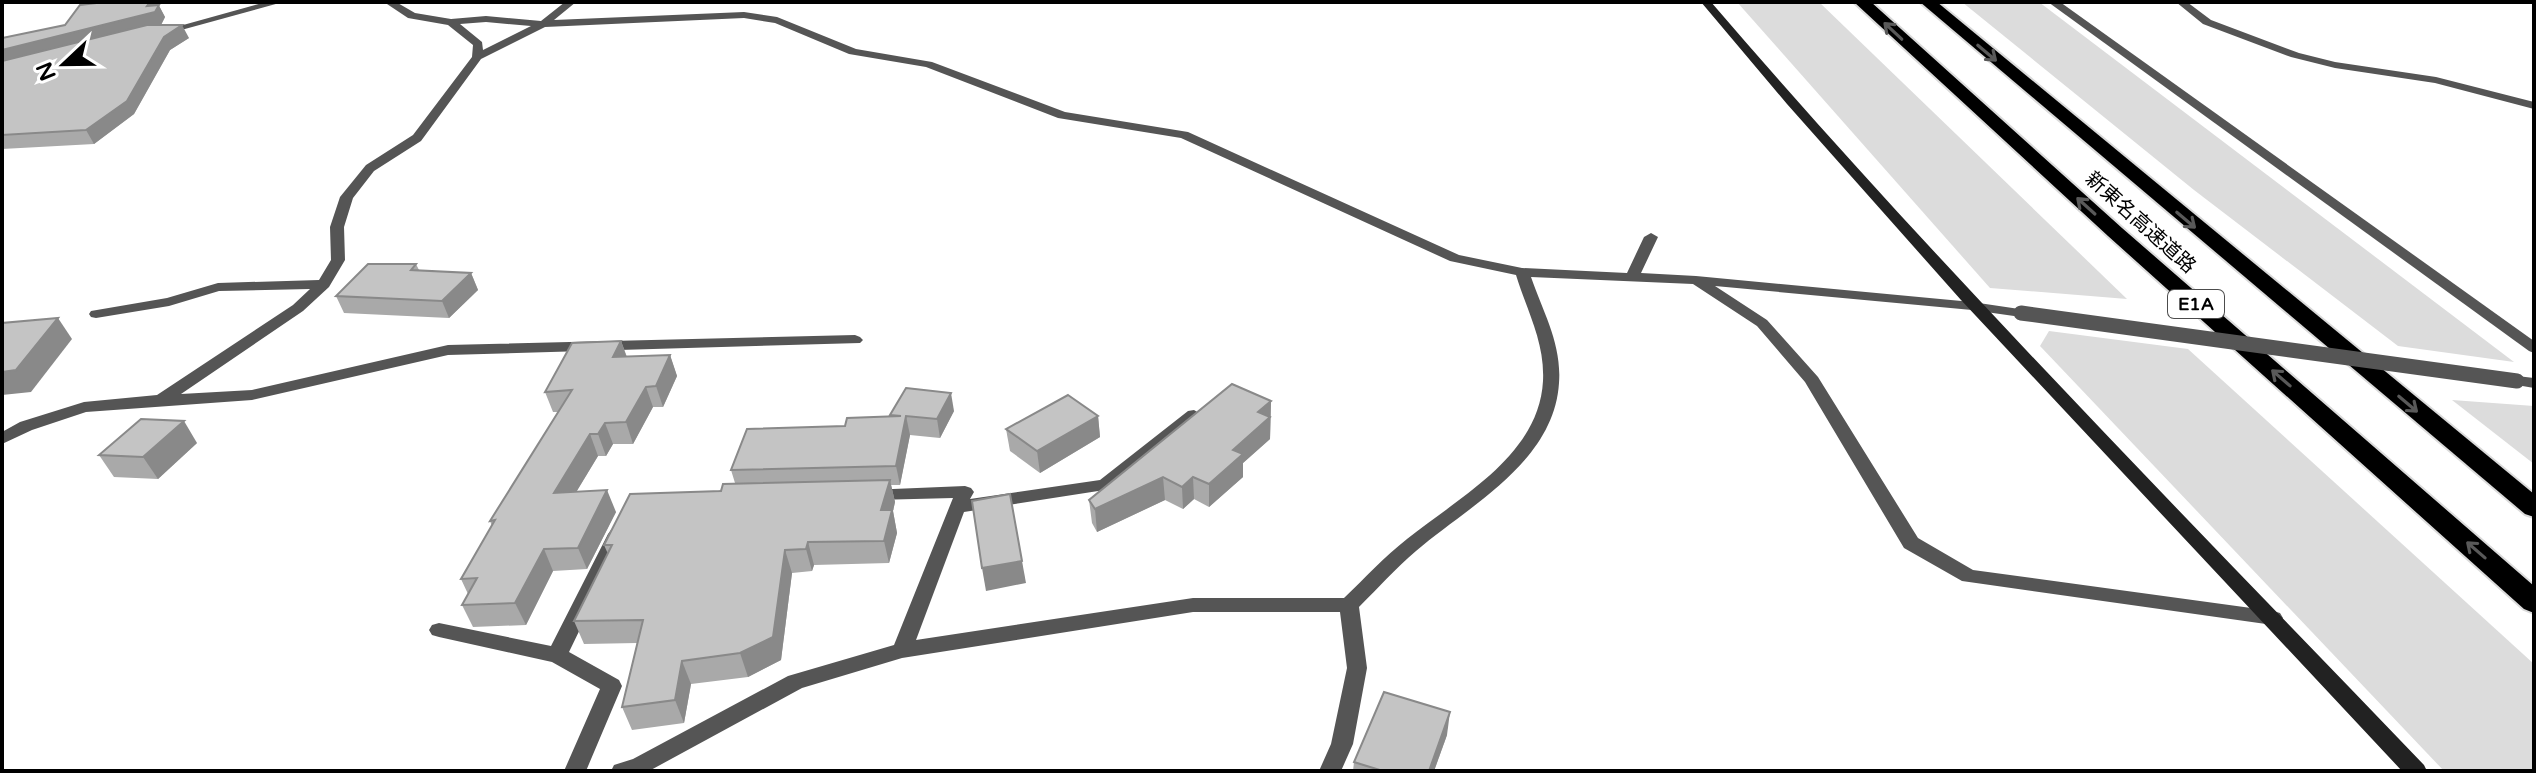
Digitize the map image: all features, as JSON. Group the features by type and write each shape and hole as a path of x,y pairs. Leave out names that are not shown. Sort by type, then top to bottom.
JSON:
{"highway":[{"name":"新東名高速道路","path":"1862,2 2115,232 2534,602"},
{"name":"新東名高速道路","path":"1928,2 2534,508"}],"street":[{"path":"389,2 412,16 451,22 486,19 543,24 744,15 777,20 853,52 928,64 1062,115 1184,135 1455,258 1522,272 1633,275 1972,306 2526,382"},
{"path":"161,400 298,308 324,284 338,260 337,227 347,197 370,168 417,138 477,57 543,24 571,2"},
{"path":"1706,2 1806,121 1972,306 2416,771"},
{"path":"2053,2 2534,348"},
{"path":"2181,2 2207,22 2295,55 2335,65 2436,80 2534,106"},
{"path":"156,34 271,3"},
{"path":"451,22 478,44 477,57"},
{"path":"1633,275 1651,237"},
{"path":"622,771 639,766 795,682 902,650 1193,605 1349,605 1409,546 1506,472 1544,421 1551,375 1549,345 1522,272"},
{"path":"1696,280 1762,323 1812,380 1911,543 1969,576 2273,618"},
{"path":"96,314 169,302 218,287 324,284"},
{"path":"2,439 26,426 84,407 252,395 448,350 855,340"},
{"path":"957,507 1105,485 1208,404"},
{"path":"855,494 965,492 902,650"},
{"path":"557,655 628,514"},
{"path":"1330,771 1342,744 1357,668 1349,605"},
{"path":"439,630 557,655 612,686 575,771"}],"shaded area":[{"path":"1737,2 1819,2 2127,299 1990,288"},
{"path":"1962,2 2039,2 2514,362 2398,346 2194,190"},
{"path":"2049,331 2188,349 2534,664 2534,771 2444,771 2040,346"},
{"path":"2452,400 2534,406 2534,464"}],"building":[{"path":"150,2 147,6 159,5 155,12 2,50 2,38 65,25 80,5"},
{"path":"147,25 182,25 164,37 127,101 86,130 2,135 2,61"},
{"path":"368,264 416,264 411,270 471,273 442,301 336,296"},
{"path":"58,318 16,370 2,372 2,323"},
{"path":"621,341 613,357 670,355 656,386 646,387 626,422 605,423 598,434 590,434 554,493 607,490 578,548 544,549 515,603 462,605 477,578 461,579 495,520 490,521 572,390 545,392 572,343"},
{"path":"1232,384 1271,401 1258,412 1270,417 1233,450 1243,454 1209,484 1193,477 1182,487 1163,477 1095,509 1089,500"},
{"path":"906,388 951,393 937,419 906,416 896,466 731,470 747,429 845,426 847,418 901,416 890,415"},
{"path":"1068,395 1098,416 1037,451 1006,429"},
{"path":"141,419 184,421 143,457 99,455"},
{"path":"890,480 881,510 892,510 884,541 808,542 806,549 785,550 773,637 740,653 682,661 675,700 622,707 643,620 574,621 612,545 604,545 630,494 721,491 723,484"},
{"path":"1010,494 1022,561 982,568 972,501"},
{"path":"1384,692 1450,712 1429,771 1383,771 1354,762"}]}
